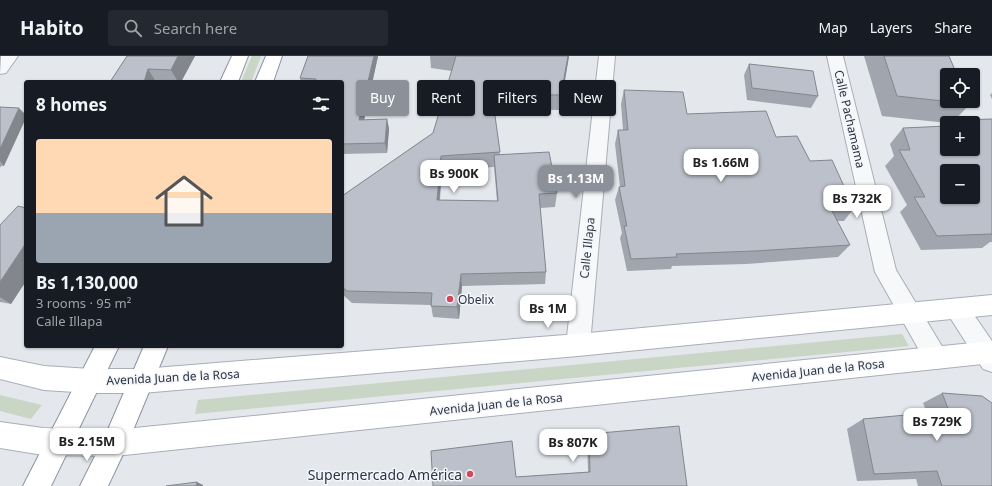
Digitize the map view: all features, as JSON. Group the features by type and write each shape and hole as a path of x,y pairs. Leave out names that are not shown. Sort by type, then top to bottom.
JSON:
{"main road":[{"path":"230,80 240,56"},
{"path":"265,80 274,56"},
{"name":"Avenida Juan de la Rosa","path":"0,368 44,378 91,381 142,381 578,345 992,306"},
{"path":"36,486 91,381 106,348"},
{"path":"94,486 115,443 155,348"},
{"name":"Avenida Juan de la Rosa","path":"0,435 20,440 59,443 115,443 937,358 990,355"}],"street":[{"path":"0,69 10,56"},
{"name":"Calle Illapa","path":"578,345 607,56"},
{"name":"Calle Pachamama","path":"835,56 886,272 937,358"},
{"path":"957,309 990,355"}],"green space":[{"path":"252,56 261,56 252,80 242,80"},
{"path":"902,334 909,346 195,414 198,400"},
{"path":"0,395 42,405 31,419 0,411"}],"building":[{"path":"127,56 178,56 171,70 148,69 145,80 111,80"},
{"path":"308,56 374,56 368,80 356,80 356,116 360,116 359,120 387,119 385,143 344,144 344,80 300,78"},
{"path":"456,56 568,56 564,80 559,80 559,95 551,95 551,80 483,80 483,116 495,116 500,152 441,156 437,200 498,201 494,155 549,152 557,193 539,194 546,272 461,274 457,307 431,306 432,293 347,291 344,289 344,195 433,133 438,116 475,116 475,80 449,80"},
{"path":"884,56 949,56 954,68 940,68 940,101 897,96"},
{"path":"749,64 813,71 818,96 752,88"},
{"path":"624,90 683,92 687,114 766,111 776,137 797,136 810,161 832,160 854,208 831,209 850,245 676,254 677,257 631,259 624,226 627,226 619,187 625,186 618,130 628,130"},
{"path":"0,107 19,108 0,149"},
{"path":"980,119 992,119 992,234 937,236 914,197 925,197 899,150 910,150 903,128 940,126 940,156 980,156"},
{"path":"18,206 24,208 24,246 0,282 0,225"},
{"path":"942,393 982,396 992,403 992,486 942,486 937,471 874,474 863,419 949,411"},
{"path":"679,426 687,486 433,486 431,451 512,441 516,477 590,472 589,434"},
{"path":"197,482 196,486 166,486"}],"place":[{"name":"Obelix","path":"450,299"},
{"name":"Supermercado América","path":"470,474"}]}
